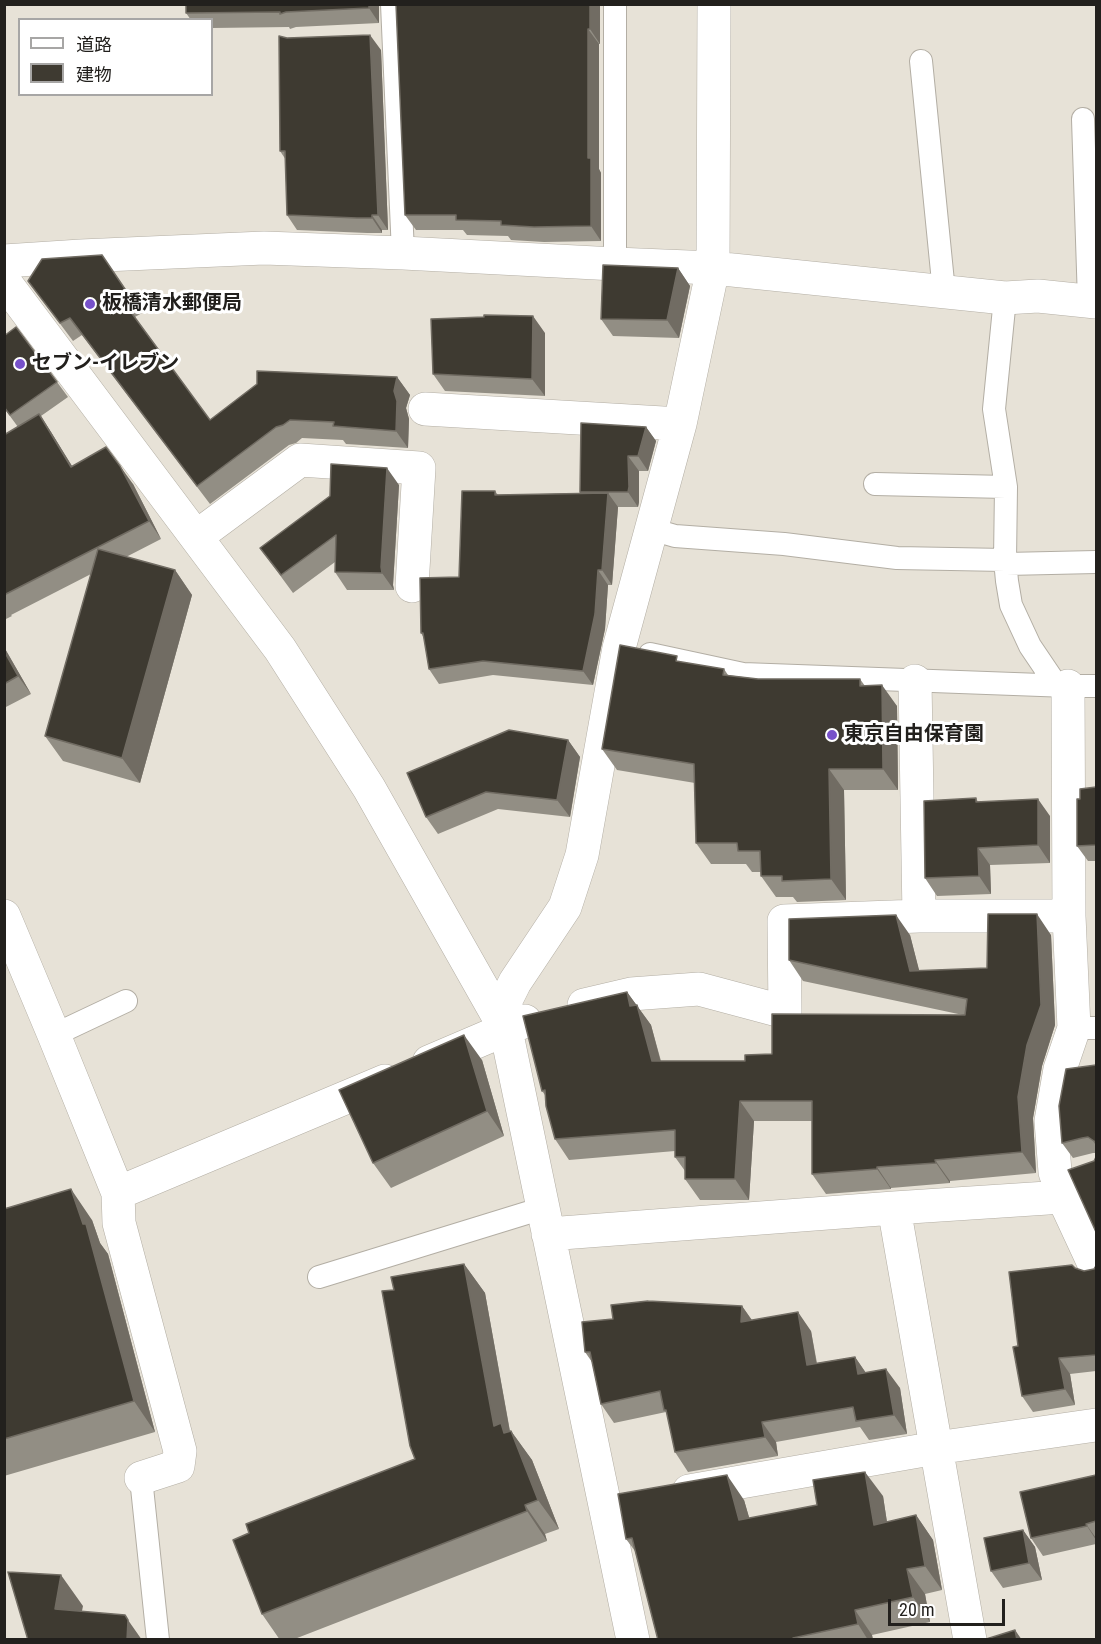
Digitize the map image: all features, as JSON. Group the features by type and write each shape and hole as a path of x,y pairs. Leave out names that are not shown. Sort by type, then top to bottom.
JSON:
{"street":[{"path":"633,1640 506,1030 506,1000 515,982 565,907 582,855 619,648 680,424 713,268 714,4"},
{"path":"4,261 264,248 403,253 713,268 1005,298 1038,296 1093,302"},
{"path":"4,281 280,649 369,788 506,1030"},
{"path":"4,336 31,316"},
{"path":"425,410 680,424"},
{"path":"196,537 300,460 419,468 412,586"},
{"path":"915,681 919,916"},
{"path":"1074,686 1069,916 1085,1028 1060,1069 1051,1121 1055,1172 1066,1183 1096,1268"},
{"path":"4,916 118,1193 119,1223 180,1451 178,1466 141,1478"},
{"path":"118,1193 530,1018 631,994 699,989 785,1012 784,921 919,916 1069,916"},
{"path":"546,1221 894,1208 1066,1183"},
{"path":"894,1208 970,1640"},
{"path":"604,1505 936,1448 1096,1425"}],"lane":[{"path":"392,4 382,37 400,172 403,253"},
{"path":"615,4 615,264"},
{"path":"921,61 944,292"},
{"path":"1083,120 1093,302"},
{"path":"1005,298 994,409 1006,487 1005,562 1011,605 1030,646 1074,686"},
{"path":"875,484 1006,487"},
{"path":"651,529 675,536 784,544 897,558 1005,562 1096,562"},
{"path":"619,648 743,674 1074,686"},
{"path":"54,1035 126,1001"},
{"path":"319,1277 546,1221"},
{"path":"141,1478 158,1640"}],"building":[{"path":"186,4 369,4 369,8 280,14 280,12 186,13"},
{"path":"396,4 590,4 588,158 591,158 591,226 534,227 501,225 501,221 456,220 456,215 405,215"},
{"path":"370,35 378,215 372,215 372,218 357,218 287,215 285,151 280,151 279,36 287,38"},
{"path":"102,255 129,295 122,300 210,420 257,384 257,371 397,377 394,391 397,401 396,431 333,426 334,422 290,420 276,427 197,486 70,318 60,323 28,281 42,259"},
{"path":"603,265 678,268 667,320 601,319"},
{"path":"484,315 533,316 532,379 433,374 431,319 484,317"},
{"path":"16,327 57,382 10,415 4,407 4,336"},
{"path":"39,414 71,467 106,447 120,466 149,521 4,595 4,435"},
{"path":"581,423 646,427 638,456 628,456 628,492 580,492"},
{"path":"331,464 387,468 382,573 335,572 336,535 281,575 260,548 330,496"},
{"path":"462,491 495,491 495,495 608,493 602,570 598,570 595,614 583,671 483,661 429,669 423,633 421,633 420,578 459,577"},
{"path":"98,549 175,570 122,758 45,736"},
{"path":"620,645 677,656 676,661 724,669 723,675 758,679 860,679 860,686 882,685 883,769 829,769 831,879 782,881 782,876 761,876 760,851 738,851 737,843 696,843 694,764 602,749"},
{"path":"4,651 18,676 4,684"},
{"path":"509,730 568,740 557,800 486,792 426,817 407,773"},
{"path":"1096,787 1096,845 1077,846 1077,799 1080,799 1080,789"},
{"path":"976,798 976,802 1038,799 1038,845 978,848 979,876 925,878 924,801"},
{"path":"988,914 1037,914 1041,1005 1027,1045 1018,1097 1022,1152 935,1160 936,1163 812,1174 812,1101 740,1101 735,1179 685,1179 685,1157 675,1157 675,1130 555,1139 546,1106 545,1090 542,1091 523,1016 627,992 630,1006 637,1005 652,1061 745,1061 745,1055 772,1054 772,1014 965,1015 967,999 789,960 789,919 896,915 910,971 987,968"},
{"path":"464,1035 487,1111 373,1163 339,1090"},
{"path":"1096,1065 1096,1144 1088,1137 1062,1143 1059,1106 1066,1069"},
{"path":"1096,1157 1096,1232 1068,1170 1094,1161"},
{"path":"71,1189 83,1224 86,1224 134,1401 4,1439 4,1209"},
{"path":"464,1264 494,1426 501,1423 504,1433 511,1431 538,1500 525,1505 527,1511 262,1614 233,1540 249,1533 246,1524 415,1459 410,1446 382,1291 394,1290 391,1277"},
{"path":"1072,1265 1084,1271 1094,1269 1096,1266 1096,1355 1059,1358 1065,1389 1022,1396 1013,1347 1018,1346 1009,1272"},
{"path":"648,1301 742,1306 741,1322 798,1312 807,1365 855,1357 858,1374 886,1369 894,1415 856,1421 853,1407 762,1422 765,1437 675,1452 660,1391 601,1404 590,1352 585,1352 582,1322 613,1319 611,1305"},
{"path":"865,1472 874,1525 916,1515 925,1566 907,1569 913,1597 855,1610 858,1624 793,1638 793,1640 658,1640 632,1538 626,1539 618,1494 727,1475 739,1520 817,1505 813,1480"},
{"path":"1096,1475 1096,1521 1086,1524 1087,1526 1031,1538 1020,1492"},
{"path":"1023,1530 1029,1563 991,1571 984,1538"},
{"path":"8,1572 61,1575 55,1609 125,1615 128,1620 127,1640 28,1640"},
{"path":"1015,1630 1017,1640 983,1640"}],"place":[{"name":"板橋清水郵便局","path":"90,304"},
{"name":"セブン-イレブン","path":"20,364"},
{"name":"東京自由保育園","path":"832,735"}]}
